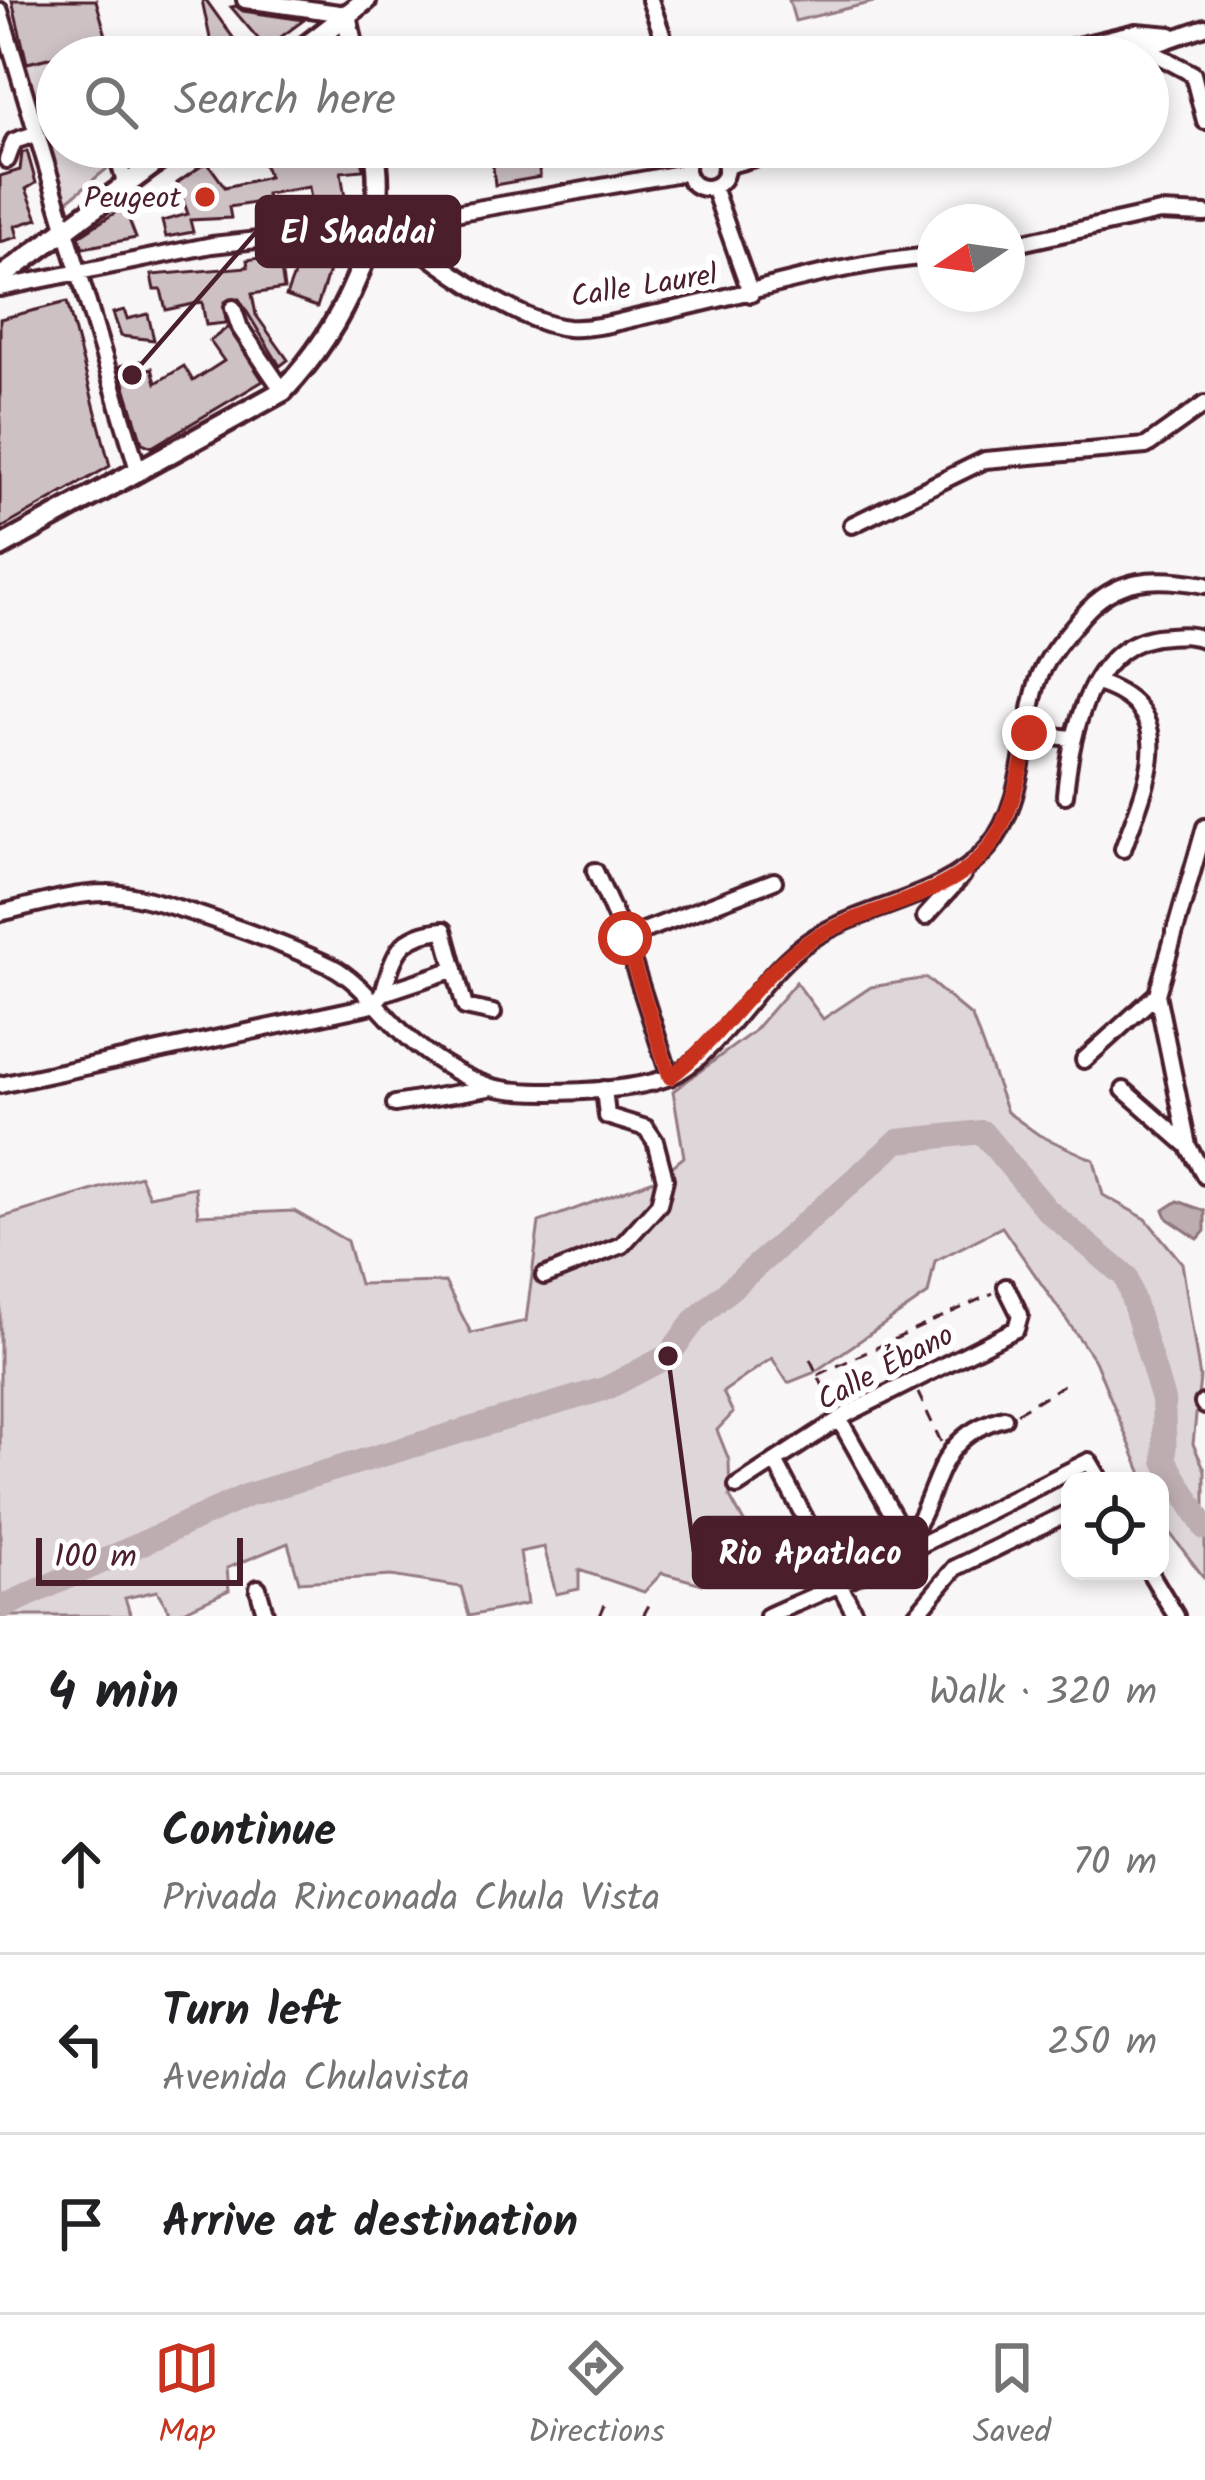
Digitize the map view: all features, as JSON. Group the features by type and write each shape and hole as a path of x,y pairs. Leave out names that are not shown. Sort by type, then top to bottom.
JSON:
{"main road":[{"path":"318,36 366,0"},
{"path":"346,14 351,36"},
{"path":"0,278 150,168"},
{"path":"0,547 283,391 319,353 381,226 377,168"}],"street":[{"path":"244,0 346,14"},
{"path":"650,0 663,36"},
{"path":"0,11 36,137"},
{"path":"1119,36 1136,32 1171,35 1205,27"},
{"path":"1136,32 1139,36"},
{"path":"1169,61 1193,74 1205,121"},
{"path":"7,160 14,141 35,134"},
{"path":"45,168 139,473"},
{"path":"121,168 126,187"},
{"path":"686,168 691,182 713,188"},
{"path":"713,188 723,179 726,168"},
{"path":"0,288 212,245 381,226 686,172"},
{"path":"713,188 751,294"},
{"path":"1025,242 1160,212 1205,214"},
{"name":"Calle Laurel","path":"381,226 537,321 570,328 917,257"},
{"path":"233,308 239,328 283,391"},
{"path":"852,524 986,460 1146,446 1205,404"},
{"path":"925,917 992,844 1014,794 1037,682 1056,646 1099,596 1125,583 1165,578 1205,585"},
{"path":"1065,795 1070,738 1116,649 1142,636 1194,635 1205,640"},
{"path":"1097,683 1128,692 1146,717 1155,749 1123,849"},
{"path":"1029,733 1070,738"},
{"path":"1188,1146 1156,994 1205,827"},
{"path":"595,871 625,938 670,1077"},
{"path":"395,1104 493,1087 604,1089 670,1077 710,1048 772,972 813,938 966,872"},
{"path":"625,938 774,880"},
{"path":"0,913 107,893 147,897 333,967 378,999 456,1073 493,1087"},
{"path":"378,999 391,965 416,933 445,930 465,1007 493,1012"},
{"path":"0,1084 378,999 455,969"},
{"path":"1084,1060 1156,994"},
{"path":"544,1276 622,1245 659,1204 665,1179 662,1154 646,1128 607,1116 604,1089"},
{"path":"1124,1090 1201,1159 1205,1176"},
{"name":"Calle Ébano","path":"737,1486 839,1419 1020,1323 1006,1287"},
{"path":"768,1616 838,1583 908,1537 946,1453 1004,1418"},
{"path":"839,1419 908,1537 909,1549 1061,1475"},
{"path":"775,1461 856,1616"},
{"path":"1067,1472 1089,1461 1096,1472"},
{"path":"915,1616 955,1568 1061,1516"},
{"path":"1154,1580 1176,1616"},
{"path":"258,1588 266,1616"}],"path":[{"path":"818,1375 1006,1287"},
{"path":"810,1359 839,1419"},
{"path":"912,1381 946,1453"},
{"path":"1004,1418 1040,1403 1065,1384"},
{"path":"600,1616 605,1604"},
{"path":"644,1616 649,1605"}],"shaded area":[{"path":"789,0 882,0 795,21"},
{"path":"36,61 36,110 24,64"},
{"path":"51,168 108,168 61,206"},
{"path":"926,978 972,1017 1007,1112 1039,1135 1094,1160 1103,1195 1146,1219 1182,1263 1200,1378 1193,1444 1205,1470 1205,1579 1169,1532 1169,1472 1141,1472 1095,1361 1002,1227 935,1261 928,1294 813,1373 788,1383 772,1358 723,1392 733,1413 717,1430 729,1460 730,1497 762,1555 702,1584 662,1573 644,1592 579,1570 579,1589 556,1594 544,1547 520,1552 527,1604 469,1616 461,1587 391,1576 299,1582 288,1543 227,1568 229,1590 172,1616 157,1591 125,1598 131,1616 0,1616 0,1218 140,1176 149,1196 195,1187 198,1215 294,1211 347,1241 359,1284 445,1282 471,1333 526,1321 539,1222 657,1179 684,1157 673,1091 753,1032 796,982 823,1019 871,987"},
{"path":"1178,1201 1205,1211 1205,1231 1198,1239 1168,1219 1164,1210"}],"building":[{"path":"12,0 96,0 106,36 36,36 36,61 27,63"},
{"path":"202,0 232,36 210,36"},
{"path":"231,7 304,20 282,36 256,36"},
{"path":"27,151 36,183 26,189 38,219 15,226 18,237 0,242 0,176 20,170 22,153"},
{"path":"198,168 211,168 225,187 269,177 265,168 363,170 341,172 347,210 313,212 309,187 266,194 267,201 229,207 231,218 190,220 193,232 166,237 162,221 188,214 177,183"},
{"path":"493,168 539,168 540,177 495,185"},
{"path":"124,207 136,238 83,248 79,236"},
{"path":"305,246 334,256 317,307 286,296"},
{"path":"279,255 284,289 252,294 256,315 288,360 280,366 239,299 224,302 226,323 206,325 202,302 166,310 161,290 154,290 151,275 248,267 247,260"},
{"path":"67,302 110,466 0,529 0,319"},
{"path":"124,310 127,319 148,314 154,340 121,336 113,313"},
{"path":"228,327 263,381 152,447 142,443 119,366 140,361 142,371 152,368 156,383 184,366 193,381 224,361 210,341"}],"waterway":[{"path":"0,1608 248,1495 607,1388 668,1356 695,1320 898,1141 982,1132 1047,1210 1126,1277 1163,1400 1165,1461 1205,1528"}],"place":[{"name":"Peugeot","path":"205,197"},
{"name":"El Shaddai","path":"132,375"},
{"name":"Rio Apatlaco","path":"668,1356"}],"route":[{"path":"625,938 670,1077 710,1048 772,972 813,938 966,872 992,844 1014,794 1029,733"}]}
